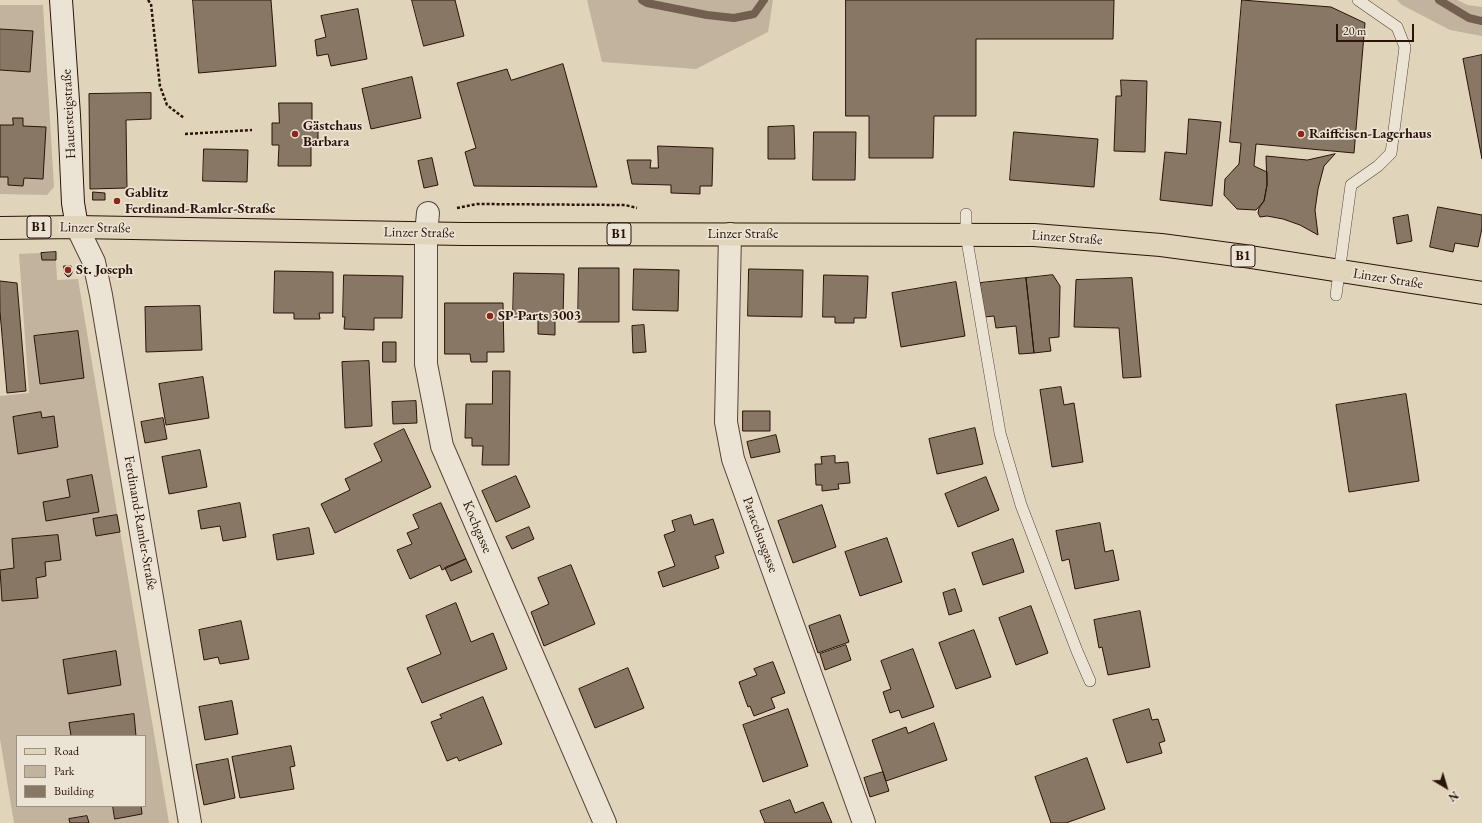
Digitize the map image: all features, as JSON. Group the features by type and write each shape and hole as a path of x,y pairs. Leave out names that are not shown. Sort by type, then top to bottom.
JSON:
{"main road":[{"name":"Linzer Straße","path":"0,228 427,223 730,234 966,224 1034,235 1161,245 1244,256 1482,293"}],"street":[{"name":"Hauersteigstraße","path":"61,0 70,115 73,203 77,227"},
{"name":"Kochgasse","path":"427,223 426,364 442,446 605,823"},
{"name":"Ferdinand-Ramler-Straße","path":"77,227 94,262 101,295 190,823"},
{"name":"Paracelsusgasse","path":"730,234 726,422 733,459 864,823"}],"lane":[{"path":"1336,295 1351,185 1378,166 1391,153 1405,47 1397,27 1358,0"},
{"path":"966,224 1000,433 1020,505 1090,681"}],"path":[{"path":"148,0 151,4 160,86 167,105 184,118"},
{"path":"185,134 252,130"}],"green space":[{"path":"587,0 773,0 768,32 696,69 602,62"},
{"path":"1397,0 1457,0 1468,5 1482,7 1482,36 1450,30 1402,5"},
{"path":"0,5 43,5 54,187 47,195 0,194"},
{"path":"41,253 42,260 56,260 57,280 78,279 169,823 14,823 0,739 0,396 29,393 19,254"}],"building":[{"path":"193,0 271,0 276,66 199,73"},
{"path":"412,0 455,0 464,36 424,46"},
{"path":"846,0 1114,0 1113,39 976,39 976,116 934,116 933,158 869,158 869,116 846,116"},
{"path":"1242,0 1331,7 1365,23 1354,153 1256,144 1254,166 1267,172 1267,185 1264,201 1256,210 1237,209 1224,195 1225,179 1239,164 1241,143 1230,142"},
{"path":"358,9 367,59 331,66 328,54 317,56 315,40 326,37 321,16"},
{"path":"0,29 33,31 30,72 0,70"},
{"path":"1482,55 1482,159 1463,59"},
{"path":"563,64 597,187 474,186 465,152 476,148 457,83 507,69 511,80"},
{"path":"412,77 421,118 371,129 362,89"},
{"path":"1121,80 1147,81 1145,152 1114,151 1116,96 1121,96"},
{"path":"151,93 151,119 126,120 127,188 90,189 89,94"},
{"name":"Gästehaus Barbara","path":"279,103 312,103 312,124 318,124 318,146 311,145 311,166 278,166 279,145 272,145 272,123 279,123"},
{"path":"13,118 23,118 23,126 46,127 43,179 24,178 23,186 8,185 8,177 0,177 0,125 13,125"},
{"path":"1189,119 1221,122 1212,206 1160,200 1165,152 1186,154"},
{"path":"794,126 795,159 768,159 768,127"},
{"path":"814,132 856,132 855,180 813,180"},
{"path":"1014,132 1098,139 1094,187 1010,180"},
{"path":"658,146 713,148 712,186 700,186 700,194 671,193 671,185 632,184 627,160 651,160 650,168 658,168"},
{"path":"204,149 248,150 247,182 203,181"},
{"path":"1335,154 1324,166 1318,189 1315,210 1318,235 1300,225 1283,219 1267,216 1260,217 1258,213 1259,208 1264,201 1267,185 1266,156 1307,160"},
{"path":"432,158 438,185 424,188 418,161"},
{"path":"93,192 105,193 105,200 93,200"},
{"path":"1438,207 1482,215 1482,228 1478,247 1455,243 1453,252 1430,247"},
{"path":"1408,215 1412,241 1397,244 1393,218"},
{"path":"56,252 56,260 42,260 41,253"},
{"name":"St. Joseph","path":"64,266 71,266 72,273 68,277 65,274"},
{"path":"579,268 619,268 619,322 578,322"},
{"path":"634,269 679,270 678,311 633,310"},
{"path":"749,269 803,270 802,317 748,316"},
{"path":"275,271 333,272 333,313 319,313 320,319 294,319 294,313 274,313"},
{"path":"514,273 564,274 563,319 555,319 555,335 538,334 538,319 513,318"},
{"path":"344,275 403,276 402,318 374,318 374,330 344,329"},
{"path":"824,275 868,276 866,318 854,318 854,323 835,323 835,317 823,317"},
{"path":"1053,275 1060,286 1059,337 1049,338 1051,351 1034,353 1026,278"},
{"path":"1026,278 1034,353 1019,354 1016,326 996,328 994,316 984,317 980,283"},
{"path":"1132,278 1141,377 1123,378 1119,328 1074,327 1076,280"},
{"path":"0,281 17,283 26,391 7,393 0,312"},
{"path":"956,282 965,336 901,347 892,293"},
{"path":"445,303 503,303 504,352 487,352 487,362 471,362 470,354 445,354"},
{"path":"200,306 202,350 146,352 145,307"},
{"path":"644,325 646,352 633,353 632,326"},
{"path":"78,331 84,378 40,384 34,336"},
{"path":"383,342 396,342 396,362 383,362"},
{"path":"369,361 372,426 345,428 342,362"},
{"path":"493,371 510,371 509,465 482,465 483,446 472,446 472,438 465,438 466,404 492,404"},
{"path":"203,377 209,418 166,425 159,384"},
{"path":"1061,387 1064,405 1074,403 1083,462 1052,467 1040,390"},
{"path":"1406,394 1419,481 1349,492 1336,405"},
{"path":"416,401 417,423 393,424 392,402"},
{"path":"743,411 770,411 770,431 743,431"},
{"path":"41,412 42,418 54,416 58,447 18,454 13,417"},
{"path":"163,418 167,439 145,443 141,422"},
{"path":"975,428 983,464 937,474 929,439"},
{"path":"404,429 431,487 335,533 321,504 350,490 345,479 382,461 374,444"},
{"path":"776,435 780,452 751,458 747,442"},
{"path":"200,450 207,487 169,494 162,457"},
{"path":"835,456 835,463 848,462 850,483 838,484 839,489 822,491 822,485 816,485 815,464 822,464 821,457"},
{"path":"92,475 99,512 46,521 43,502 70,497 67,480"},
{"path":"516,476 530,507 496,522 482,491"},
{"path":"986,477 999,510 958,527 945,494"},
{"path":"240,503 246,537 223,541 220,526 201,529 198,511"},
{"path":"441,503 466,559 442,570 440,565 410,579 397,550 412,544 407,533 419,528 413,515"},
{"path":"822,505 836,547 793,563 778,521"},
{"path":"117,515 120,532 96,536 93,519"},
{"path":"691,515 694,525 713,519 724,553 715,556 719,568 663,587 658,572 675,566 664,535 675,531 672,521"},
{"path":"1100,523 1105,552 1113,550 1119,580 1075,589 1069,559 1062,561 1056,531"},
{"path":"529,527 534,539 512,549 506,537"},
{"path":"309,528 314,554 277,560 273,535"},
{"path":"58,535 61,560 45,562 46,576 36,578 38,598 2,601 0,570 14,568 12,539"},
{"path":"887,538 902,582 860,596 845,552"},
{"path":"1013,539 1024,572 983,585 972,553"},
{"path":"466,559 472,572 451,581 445,568"},
{"path":"571,565 595,624 544,646 531,612 549,604 538,578"},
{"path":"955,589 962,611 949,615 943,593"},
{"path":"456,603 471,642 493,633 507,669 422,703 407,668 441,654 426,616"},
{"path":"1031,606 1048,653 1016,665 999,618"},
{"path":"1140,611 1150,667 1108,675 1102,647 1099,648 1094,620"},
{"path":"840,615 849,642 818,653 809,626"},
{"path":"241,621 249,659 220,664 218,657 204,660 199,630"},
{"path":"974,630 991,677 956,689 939,643"},
{"path":"846,645 851,660 825,670 820,654"},
{"path":"913,649 934,707 902,718 899,710 890,713 883,692 891,689 881,661"},
{"path":"116,651 121,685 68,694 63,660"},
{"path":"773,662 785,693 771,698 775,708 754,716 750,706 748,707 739,682 757,675 754,669"},
{"path":"628,668 644,708 595,728 579,689"},
{"path":"483,697 502,744 459,761 457,757 447,761 431,722 442,718 440,715"},
{"path":"232,701 238,734 205,740 199,707"},
{"path":"788,709 808,766 763,782 743,725"},
{"path":"1149,709 1152,720 1158,719 1165,741 1159,743 1162,753 1127,763 1113,720"},
{"path":"134,714 136,735 71,735 69,723"},
{"path":"934,723 947,760 886,781 872,740 906,727 908,733"},
{"path":"291,746 295,766 290,767 294,789 240,798 232,757"},
{"path":"1087,758 1105,809 1066,823 1051,823 1035,777"},
{"path":"228,759 235,798 204,805 196,765"},
{"path":"883,772 889,791 870,797 864,778"},
{"path":"790,800 795,813 823,802 832,823 765,823 760,811"},
{"path":"113,807 141,807 142,814 115,819"},
{"path":"87,816 89,823 70,823 69,819"}],"waterway":[{"path":"642,0 647,3 707,15 734,18 754,14 764,0"},
{"path":"1439,0 1469,18 1482,21"}],"place":[{"name":"Gästehaus Barbara","path":"295,134"},
{"name":"Raiffeisen-Lagerhaus","path":"1301,134"},
{"name":"Gablitz Ferdinand-Ramler-Straße","path":"117,201"},
{"name":"St. Joseph","path":"68,270"},
{"name":"SP-Parts 3003","path":"490,316"}]}
